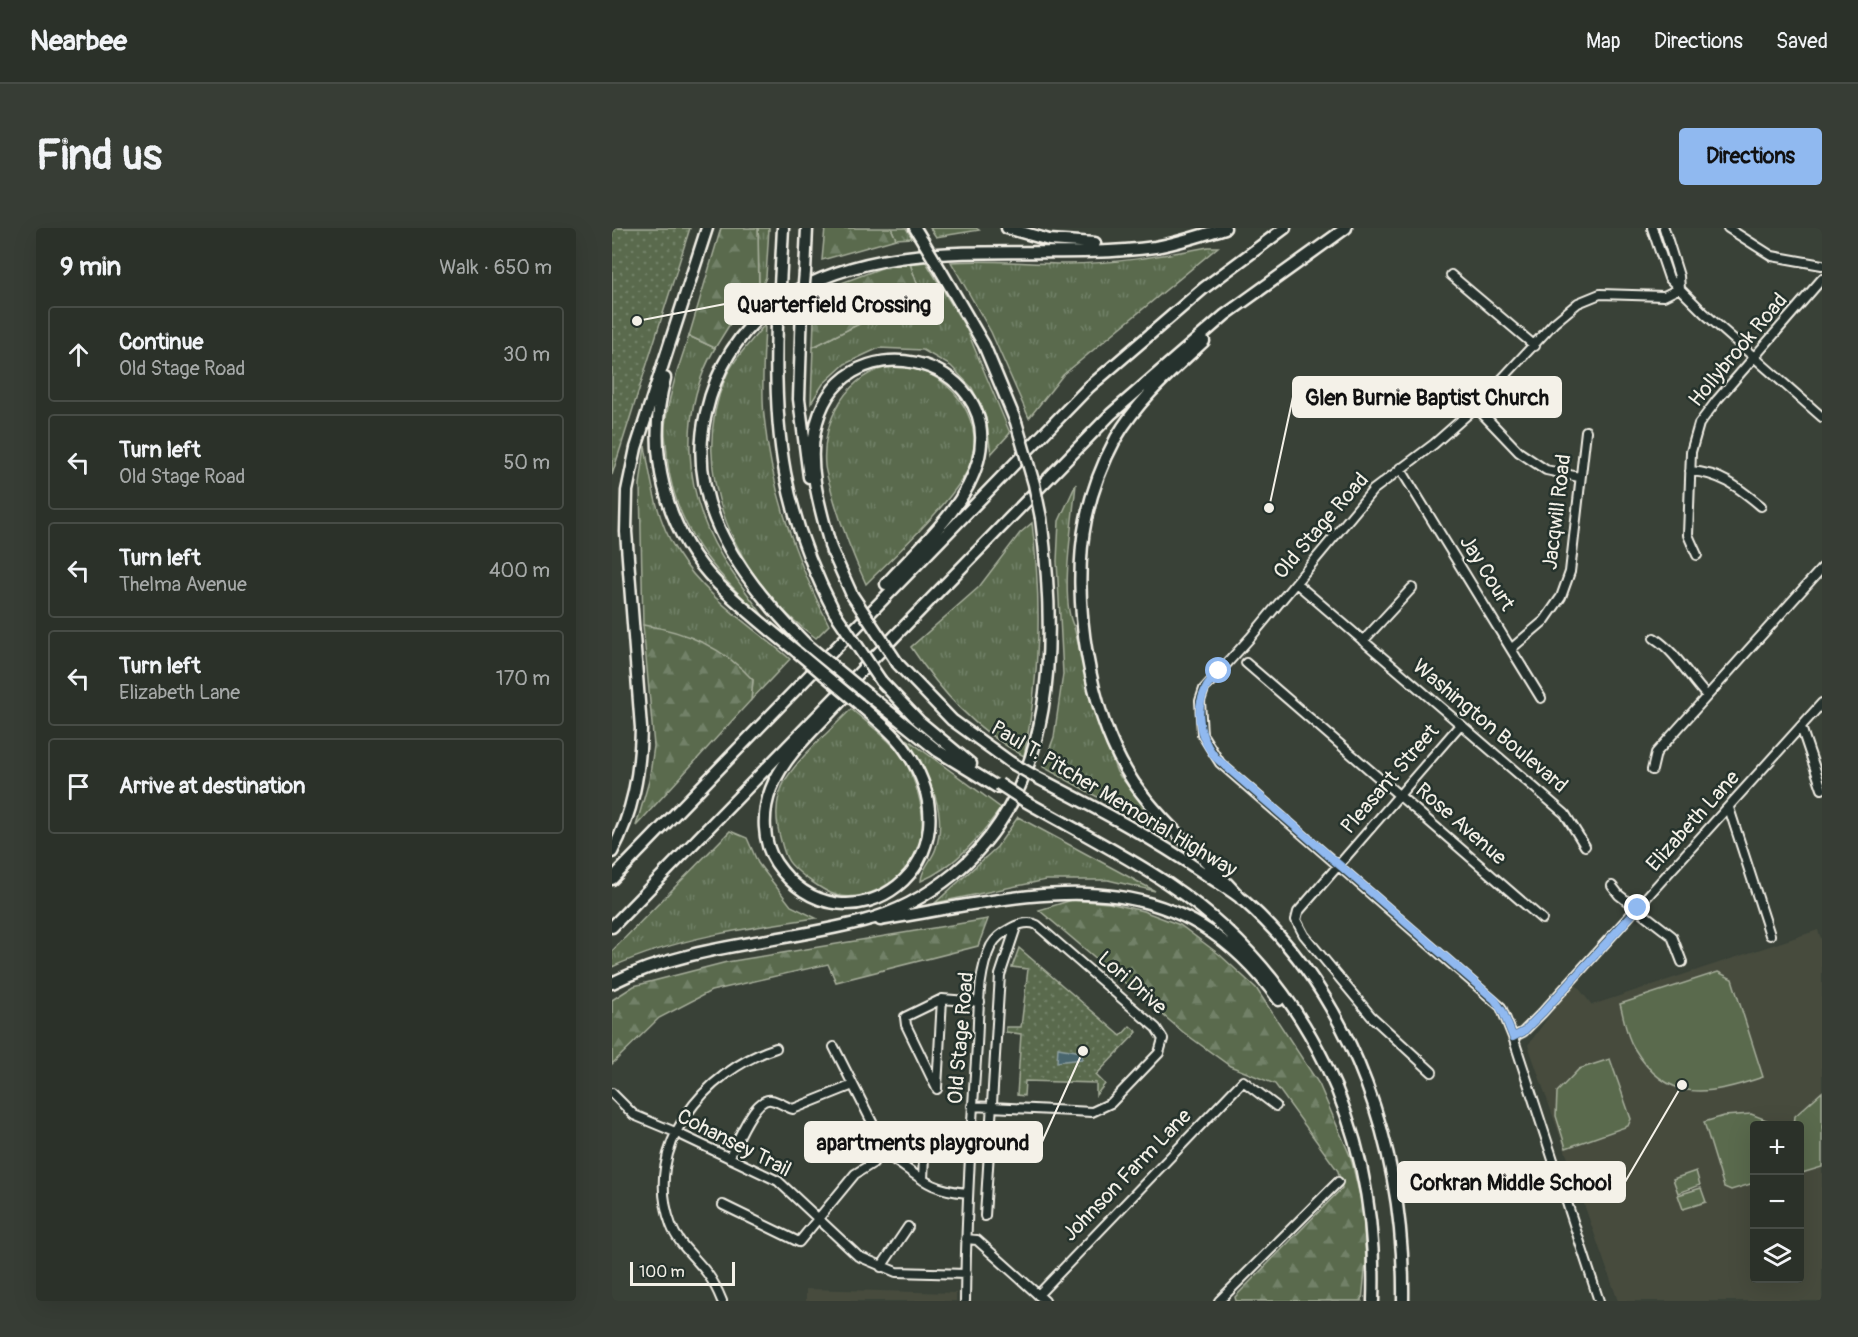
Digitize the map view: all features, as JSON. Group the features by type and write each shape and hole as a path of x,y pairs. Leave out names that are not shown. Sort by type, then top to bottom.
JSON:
{"highway":[{"path":"612,852 631,810 641,756 641,728 626,532 630,470 707,228"},
{"name":"Paul T. Pitcher Memorial Highway","path":"783,228 777,324 776,407 783,469 798,530 811,564 835,613 881,681 938,739 998,785"},
{"name":"Paul T. Pitcher Memorial Highway","path":"807,228 799,373 801,426 812,490 832,552 852,595 898,664 952,720 1010,762 1154,840 1242,900 1306,972 1327,1002 1360,1065 1375,1106 1395,1191 1402,1248 1403,1301"},
{"path":"612,983 686,956 864,921 925,894 965,864 1002,821 1031,763 1045,690 1049,620 1041,518 1034,483 1016,422 984,345 915,228"},
{"path":"1007,228 1049,240 1155,247"},
{"path":"1225,228 1155,247 1103,250 947,251 872,261 817,279 767,309 750,325 720,369 710,394 703,425 701,457 703,478 718,530 734,558 773,611 805,643 938,751 1167,883 1240,943 1261,966 1300,1018 1333,1077 1348,1116 1369,1196 1374,1268 1373,1301"},
{"path":"612,879 1089,387 1204,288 1285,228"},
{"path":"612,927 1111,414 1185,348 1257,291 1346,228"},
{"path":"688,288 658,410 658,456 667,498 680,531 701,564 735,600 797,652 859,704 887,728 911,759 925,791 930,826 927,844 920,861 897,887 870,900 839,903 808,893 783,872 773,858 766,839 766,803 772,787 794,754 932,596"},
{"path":"1242,900 1148,800 1134,783 1114,746 1090,665 1082,601 1082,565 1086,520 1092,496 1117,437 1144,399 1257,291"},
{"path":"769,715 939,524 972,477 980,447 976,416 970,402 949,377 917,362 883,360 857,369 844,379 826,401 814,432 814,468 832,552"},
{"path":"826,929 1056,892 1105,893 1155,904 1176,913 1219,938 1255,971 1295,1022 1330,1078 1348,1116"}],"street":[{"path":"1652,228 1669,278 1822,417"},
{"path":"1664,228 1679,276 1680,288"},
{"path":"1728,228 1772,255 1822,264"},
{"path":"1451,275 1535,346"},
{"name":"Hollybrook Road","path":"1697,555 1688,535 1690,471 1693,441 1699,424 1822,279"},
{"name":"Old Stage Road","path":"1339,866 1235,777 1210,751 1202,734 1199,720 1200,701 1204,689 1296,583 1361,503 1400,468 1434,444 1476,407 1569,310 1589,297 1612,292 1664,296 1680,288"},
{"path":"1476,407 1519,452 1546,470 1579,477"},
{"name":"Jacqwill Road","path":"1512,648 1545,620 1561,597 1570,572 1586,431"},
{"name":"Jay Court","path":"1400,468 1541,698"},
{"path":"1690,471 1706,472 1724,478 1761,506"},
{"path":"1652,770 1656,753 1822,568"},
{"name":"Washington Boulevard","path":"1296,583 1460,725 1514,767 1565,814 1585,846"},
{"path":"1363,641 1412,588"},
{"path":"1654,638 1669,648 1690,678 1707,696"},
{"name":"Rose Avenue","path":"1246,663 1542,919"},
{"name":"Elizabeth Lane","path":"1513,1037 1523,1032 1542,1013 1822,703"},
{"name":"Pleasant Street","path":"1432,1072 1371,1016 1298,927 1298,912 1460,725"},
{"path":"1802,727 1822,789"},
{"path":"1729,808 1770,935"},
{"path":"1339,866 1495,1000 1503,1012 1599,1301"},
{"path":"1612,886 1618,894 1672,936 1682,962"},
{"name":"Lori Drive","path":"972,1106 1092,1112 1101,1110 1159,1053 1163,1044 1156,1028 1037,925 1030,922 1016,927"},
{"path":"985,1216 989,1106 1000,975 1016,927"},
{"name":"Old Stage Road","path":"965,1301 972,1106 980,1002 987,956 997,936 1016,927"},
{"path":"942,999 937,1089 906,1024 905,1017 942,999 980,1002"},
{"path":"723,1205 799,1242 855,1174 873,1163 881,1150 882,1142 834,1047"},
{"path":"722,1301 706,1271 680,1240 668,1214 664,1169 675,1132 688,1111 716,1080 762,1053 776,1048"},
{"name":"Johnson Farm Lane","path":"1038,1295 1243,1081 1276,1106"},
{"path":"729,1158 755,1107 763,1101 771,1100 793,1109 853,1085"},
{"name":"Cohansey Trail","path":"612,1094 634,1115 778,1181 858,1256 896,1272 966,1275"},
{"path":"923,1180 925,1129"},
{"path":"893,1159 923,1180 944,1191 968,1193"},
{"path":"1219,1301 1338,1182"},
{"path":"881,1267 908,1227"},
{"path":"966,1239 977,1240 1045,1301"}],"shaded area":[{"path":"1818,930 1822,941 1822,1301 1618,1301 1528,1045 1574,982 1592,1005"},
{"path":"806,1289 956,1293 956,1301 806,1301"}],"green space":[{"path":"612,228 690,228 612,475"},
{"path":"721,228 758,228 759,294 733,319 715,348 689,336"},
{"path":"758,228 769,228 766,277 759,294"},
{"path":"825,228 891,228 896,239 822,260"},
{"path":"891,228 906,228 912,238 896,239"},
{"path":"930,228 976,228 979,230 936,237"},
{"path":"1218,247 1063,375 1029,418 991,332 951,262 1102,263"},
{"path":"926,262 966,328 1010,433 991,454 986,418 972,388 951,366 923,350 879,348 866,354 845,364 823,384 811,403 813,347 867,320 923,300 910,264"},
{"path":"910,264 923,300 867,320 813,347 815,293 884,267"},
{"path":"765,324 763,393 767,443 787,524 806,575 829,625 816,638 788,615 763,587 743,556 727,523 716,487 712,451 715,415 725,379 738,357"},
{"path":"689,336 715,348 703,373 695,399 691,425 690,452 699,506 722,557 764,617 729,584 699,547 678,505 671,482 665,425 672,391"},
{"path":"894,366 923,371 954,392 970,420 975,443 973,457 956,488 909,541 866,584 835,505 826,469 827,432 840,401 850,388 877,370"},
{"path":"645,446 652,487 660,514 677,552 688,568 714,596 790,659 751,700 753,680 643,625 640,485"},
{"path":"1076,484 1068,558 1068,598 1098,724 1117,772 1168,836 1043,767 1054,737 1063,674 1057,561 1059,521"},
{"path":"1032,523 1037,583 1038,640 1033,697 1024,756 1006,746 960,709 911,647 979,587 1020,533"},
{"path":"643,625 689,637 717,650 753,680 751,700 636,826 649,781 654,746"},
{"path":"851,709 882,735 903,758 918,794 923,833 916,854 909,865 890,883 866,894 840,896 826,891 792,865 783,848 777,817 779,794 786,779 808,752"},
{"path":"907,739 1001,808 966,850 934,875 921,881 923,872 936,848 939,819 928,777"},
{"path":"1018,817 1155,891 1108,880 1046,880 935,903 997,847"},
{"path":"730,831 747,838 758,863 791,906 816,918 686,941 612,967 612,951"},
{"path":"1072,900 1109,903 1143,911 1180,925 1220,955 1256,988 1319,1084 1351,1158 1363,1209 1366,1261 1362,1301 1236,1301 1235,1297 1342,1188 1338,1171 1275,1084 1230,1066 1183,1032 1039,910"},
{"path":"988,919 978,946 836,982 828,964 711,991 659,1018 612,1064 612,1000 634,986 727,962"},
{"path":"1019,948 1121,1036 1130,1026 1137,1032 1096,1075 1105,1084 1096,1095 1096,1083 1025,1081 1024,1096 1017,1095 1021,1034 1006,1032 1006,1027 1021,1027 1028,969 1012,967"},
{"path":"1718,972 1732,979 1763,1077 1707,1091 1691,1091 1676,1087 1661,1079 1647,1066 1634,1048 1627,1032 1620,1004"},
{"path":"1610,1059 1631,1119 1628,1126 1566,1148 1556,1116 1557,1092 1579,1069"},
{"path":"1822,1092 1822,1167 1804,1172 1804,1121 1794,1121 1795,1116"},
{"path":"1751,1114 1769,1121 1750,1121 1750,1184 1731,1190 1724,1187 1704,1122 1724,1116"},
{"path":"1696,1171 1700,1185 1678,1193 1673,1179"},
{"path":"1701,1188 1706,1202 1683,1209 1678,1195"}],"water":[{"path":"1058,1048 1082,1052 1082,1059 1057,1062"}],"place":[{"name":"Quarterfield Crossing","path":"637,321"},
{"name":"Glen Burnie Baptist Church","path":"1269,508"},
{"name":"apartments playground","path":"1083,1051"},
{"name":"Corkran Middle School","path":"1682,1085"}],"route":[{"path":"1219,671 1204,689 1200,701 1199,720 1202,734 1210,751 1235,777 1495,1000 1501,1007 1513,1037 1523,1032 1542,1013 1638,908"}]}
